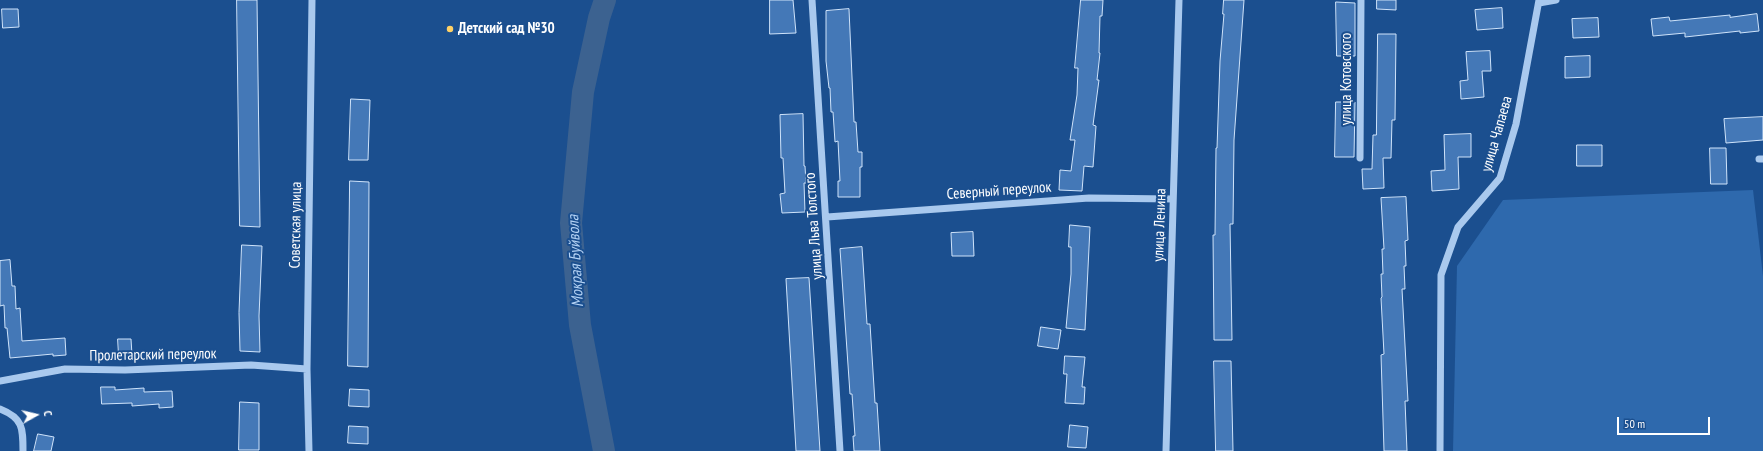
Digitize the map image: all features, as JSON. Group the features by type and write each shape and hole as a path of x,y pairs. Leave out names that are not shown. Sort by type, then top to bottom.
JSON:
{"street":[{"name":"Советская улица","path":"309,451 308,369 312,0"},
{"name":"улица Льва Толстого","path":"812,0 827,217 840,451"},
{"name":"улица Ленина","path":"1166,451 1179,0"},
{"name":"улица Котовского","path":"1360,158 1361,0"},
{"path":"1539,1 1556,0"},
{"name":"улица Чапаева","path":"1440,451 1441,275 1458,227 1500,178 1516,124 1539,1"},
{"name":"Северный переулок","path":"827,217 1089,198 1173,199"},
{"name":"Пролетарский переулок","path":"0,380 65,369 125,370 251,365 308,369"},
{"path":"0,409 12,413 21,424 23,451"}],"shaded area":[{"path":"1753,190 1763,276 1763,451 1453,451 1457,266 1503,200"}],"building":[{"path":"237,0 257,0 260,227 240,226"},
{"path":"770,0 793,0 796,33 770,34"},
{"path":"1081,0 1103,0 1102,16 1100,16 1100,53 1097,80 1099,80 1093,125 1096,126 1093,167 1084,166 1082,191 1059,190 1060,170 1071,171 1075,140 1070,140 1077,95 1078,68 1075,68"},
{"path":"1224,0 1244,0 1234,140 1233,224 1230,224 1232,340 1214,340 1213,235 1215,235 1216,148"},
{"path":"1377,0 1396,0 1396,10 1377,9"},
{"path":"1336,2 1355,3 1355,56 1337,56"},
{"path":"1502,8 1503,28 1477,30 1475,10"},
{"path":"2,9 18,9 19,27 3,28"},
{"path":"849,9 854,122 856,122 858,152 862,152 862,167 860,167 860,197 838,197 838,181 840,181 838,141 835,142 833,112 831,112 830,88 826,61 826,11"},
{"path":"1757,14 1759,31 1740,33 1740,31 1685,37 1685,33 1653,36 1651,19 1669,17 1670,21"},
{"path":"1598,18 1599,37 1573,38 1572,19"},
{"path":"1378,34 1396,34 1395,120 1392,120 1391,158 1383,158 1384,188 1363,189 1362,169 1372,169 1373,135 1376,135"},
{"path":"1490,51 1491,71 1482,71 1484,97 1461,99 1460,81 1468,80 1466,52"},
{"path":"1590,56 1590,77 1565,78 1565,57"},
{"path":"351,99 370,100 368,160 349,160"},
{"path":"1336,102 1355,102 1354,157 1335,157"},
{"path":"803,114 804,166 806,183 804,183 805,212 782,213 780,194 785,193 783,158 781,158 780,115"},
{"path":"1763,117 1763,140 1726,143 1724,119"},
{"path":"1471,134 1471,157 1458,157 1459,189 1432,191 1431,171 1445,170 1444,135"},
{"path":"1577,145 1602,145 1602,166 1577,166"},
{"path":"1710,148 1726,148 1727,184 1711,184"},
{"path":"350,181 369,182 368,367 348,366"},
{"path":"1406,197 1408,240 1405,241 1405,289 1402,289 1408,401 1405,401 1407,451 1384,451 1381,355 1384,354 1381,274 1383,274 1382,249 1384,249 1381,198"},
{"path":"1070,225 1090,227 1085,330 1066,328 1071,274 1071,247 1069,247"},
{"path":"973,232 974,256 952,256 951,233"},
{"path":"242,245 262,246 259,316 260,352 240,351 239,313"},
{"path":"862,247 867,324 870,324 875,403 877,403 880,451 854,451 853,436 855,436 852,394 850,394 840,249"},
{"path":"10,260 12,286 15,286 16,309 20,308 22,341 65,338 66,355 53,356 53,354 10,358 7,328 5,328 4,305 0,306 0,261"},
{"path":"809,278 820,451 796,451 786,279"},
{"path":"1041,327 1061,330 1058,349 1038,346"},
{"path":"118,339 131,339 132,355 119,356"},
{"path":"1065,356 1085,357 1082,387 1085,387 1084,404 1065,403 1067,374 1064,374"},
{"path":"1214,361 1231,361 1233,451 1216,451"},
{"path":"101,387 115,387 115,390 144,388 144,392 172,391 173,407 159,408 159,404 132,406 132,403 102,404"},
{"path":"350,389 369,390 369,407 349,406"},
{"path":"240,402 259,403 259,450 239,450"},
{"path":"1070,425 1088,427 1086,448 1068,447"},
{"path":"349,426 368,427 368,444 348,443"},
{"path":"38,434 54,437 51,451 34,451"}],"waterway":[{"name":"Мокрая Буйвола","path":"604,451 580,325 571,223 583,92 599,18 605,0"}],"place":[{"name":"Детский сад №30","path":"450,29"}]}
